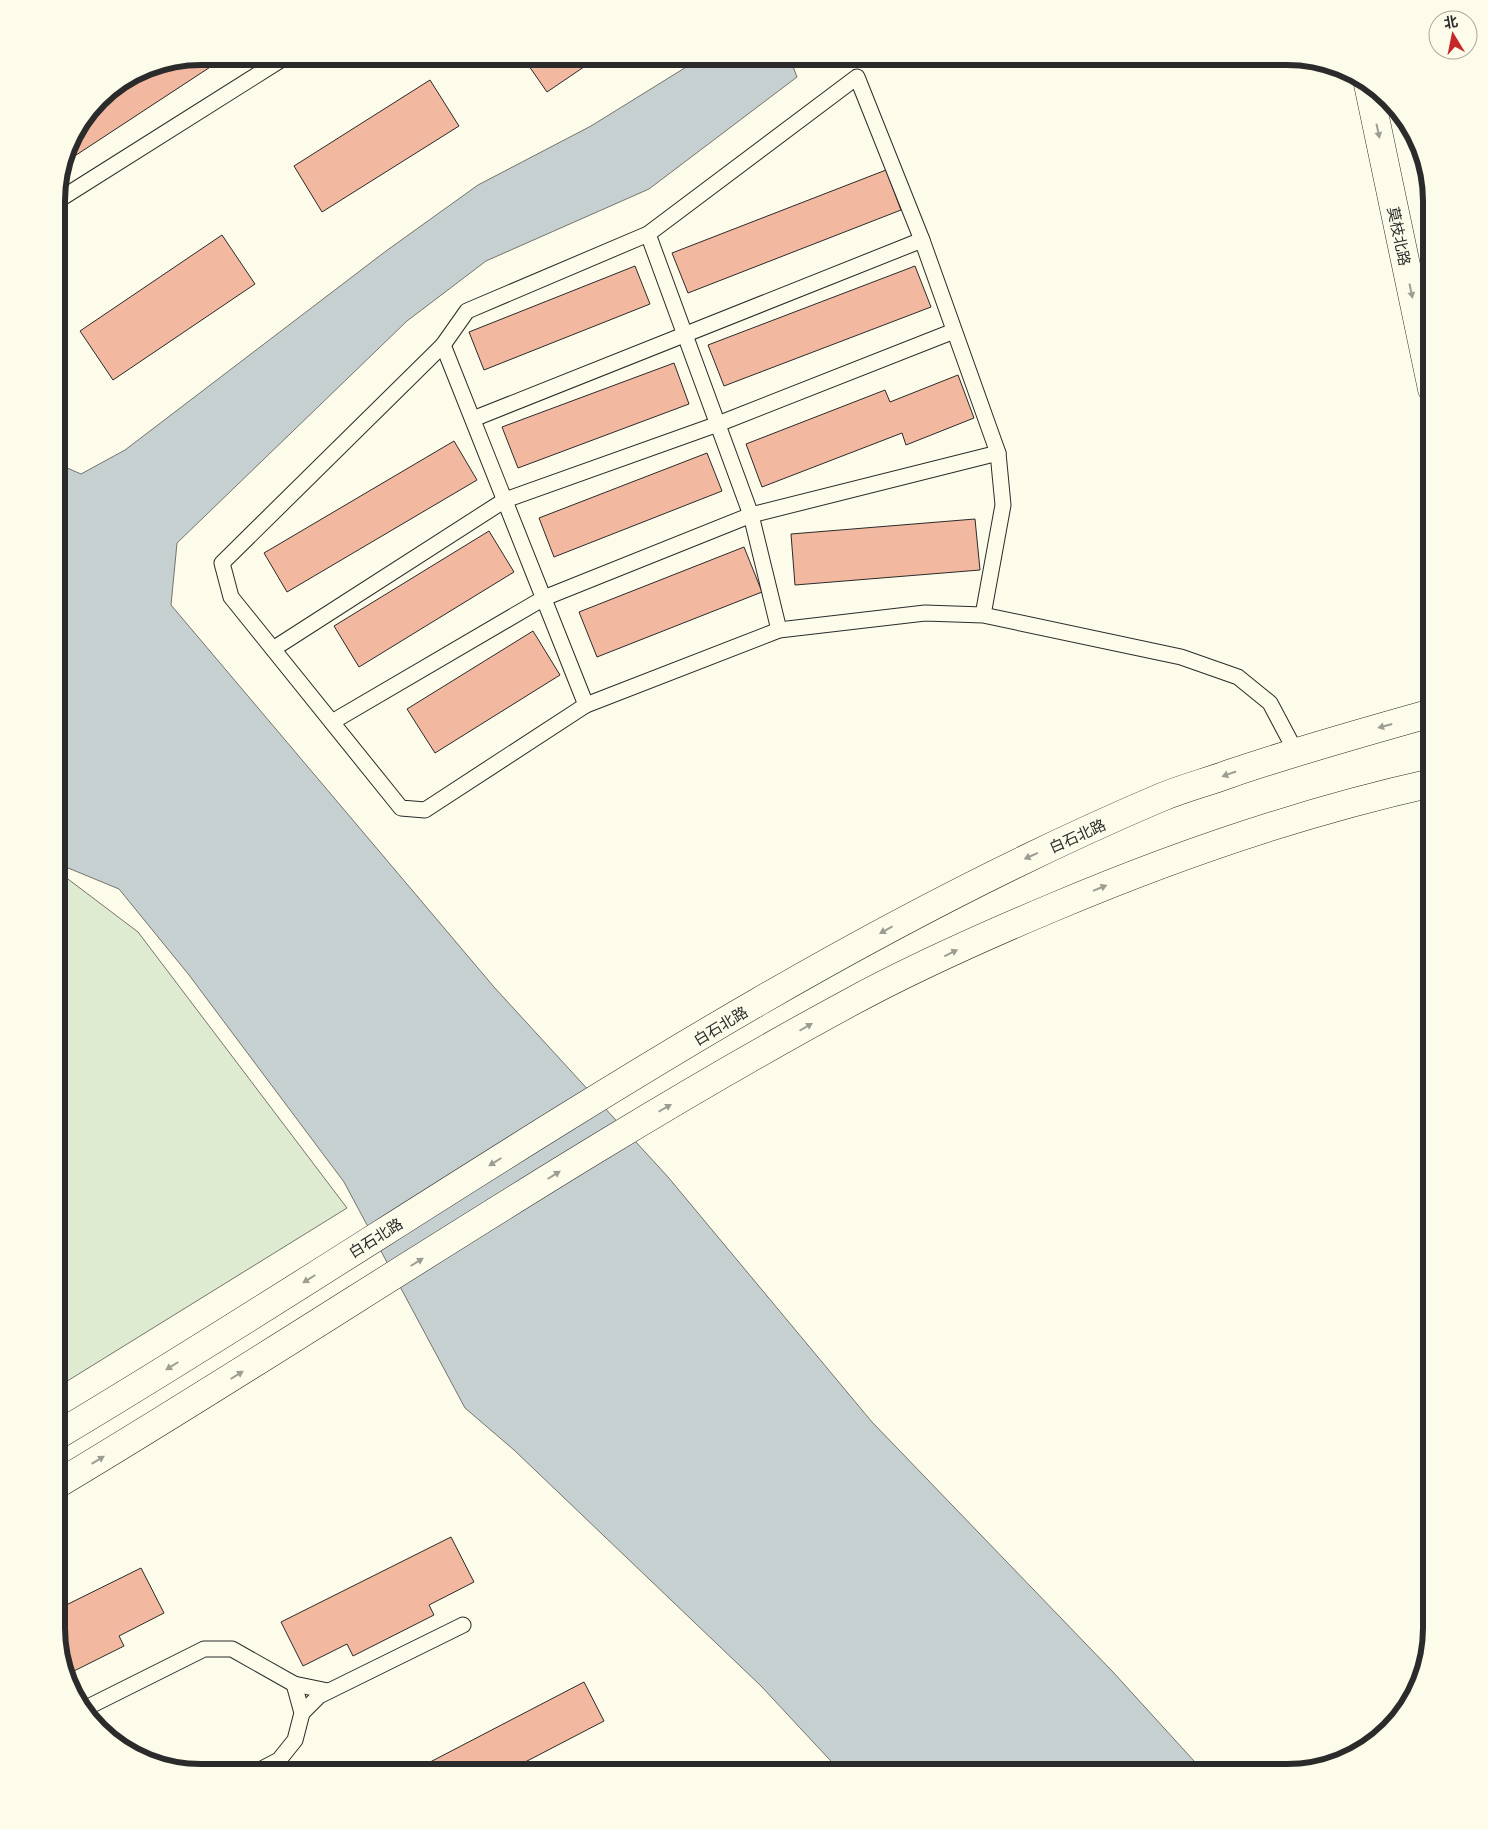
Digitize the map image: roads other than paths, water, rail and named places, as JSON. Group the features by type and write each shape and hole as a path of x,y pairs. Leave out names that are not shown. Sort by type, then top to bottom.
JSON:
{"main road":[{"name":"莫枝北路","path":"1370,93 1423,346"},
{"name":"白石北路","path":"65,1431 135,1389 596,1099 826,963 1018,862 1166,795 1296,752 1423,717"},
{"path":"65,1479 376,1288 623,1132 852,1001 988,935 1175,858 1275,824 1423,785"}],"lane":[{"path":"65,196 273,65"},
{"path":"983,615 1003,505 998,453 922,240 857,77 648,234 467,310 443,345 222,563 231,597 401,808 425,810 586,706 779,630 925,612 983,615 1181,657 1238,676 1270,703 1296,752"},
{"path":"648,234 751,515 779,630"},
{"path":"472,419 922,240"},
{"path":"273,649 505,500 718,424 954,331"},
{"path":"443,345 586,706"},
{"path":"332,722 544,598 751,515 998,453"},
{"path":"302,1713 319,1696 328,1691 463,1625"},
{"path":"90,1706 204,1648 232,1648 294,1684 328,1691"},
{"path":"271,1764 279,1760 295,1740 302,1713 294,1684"}]}
